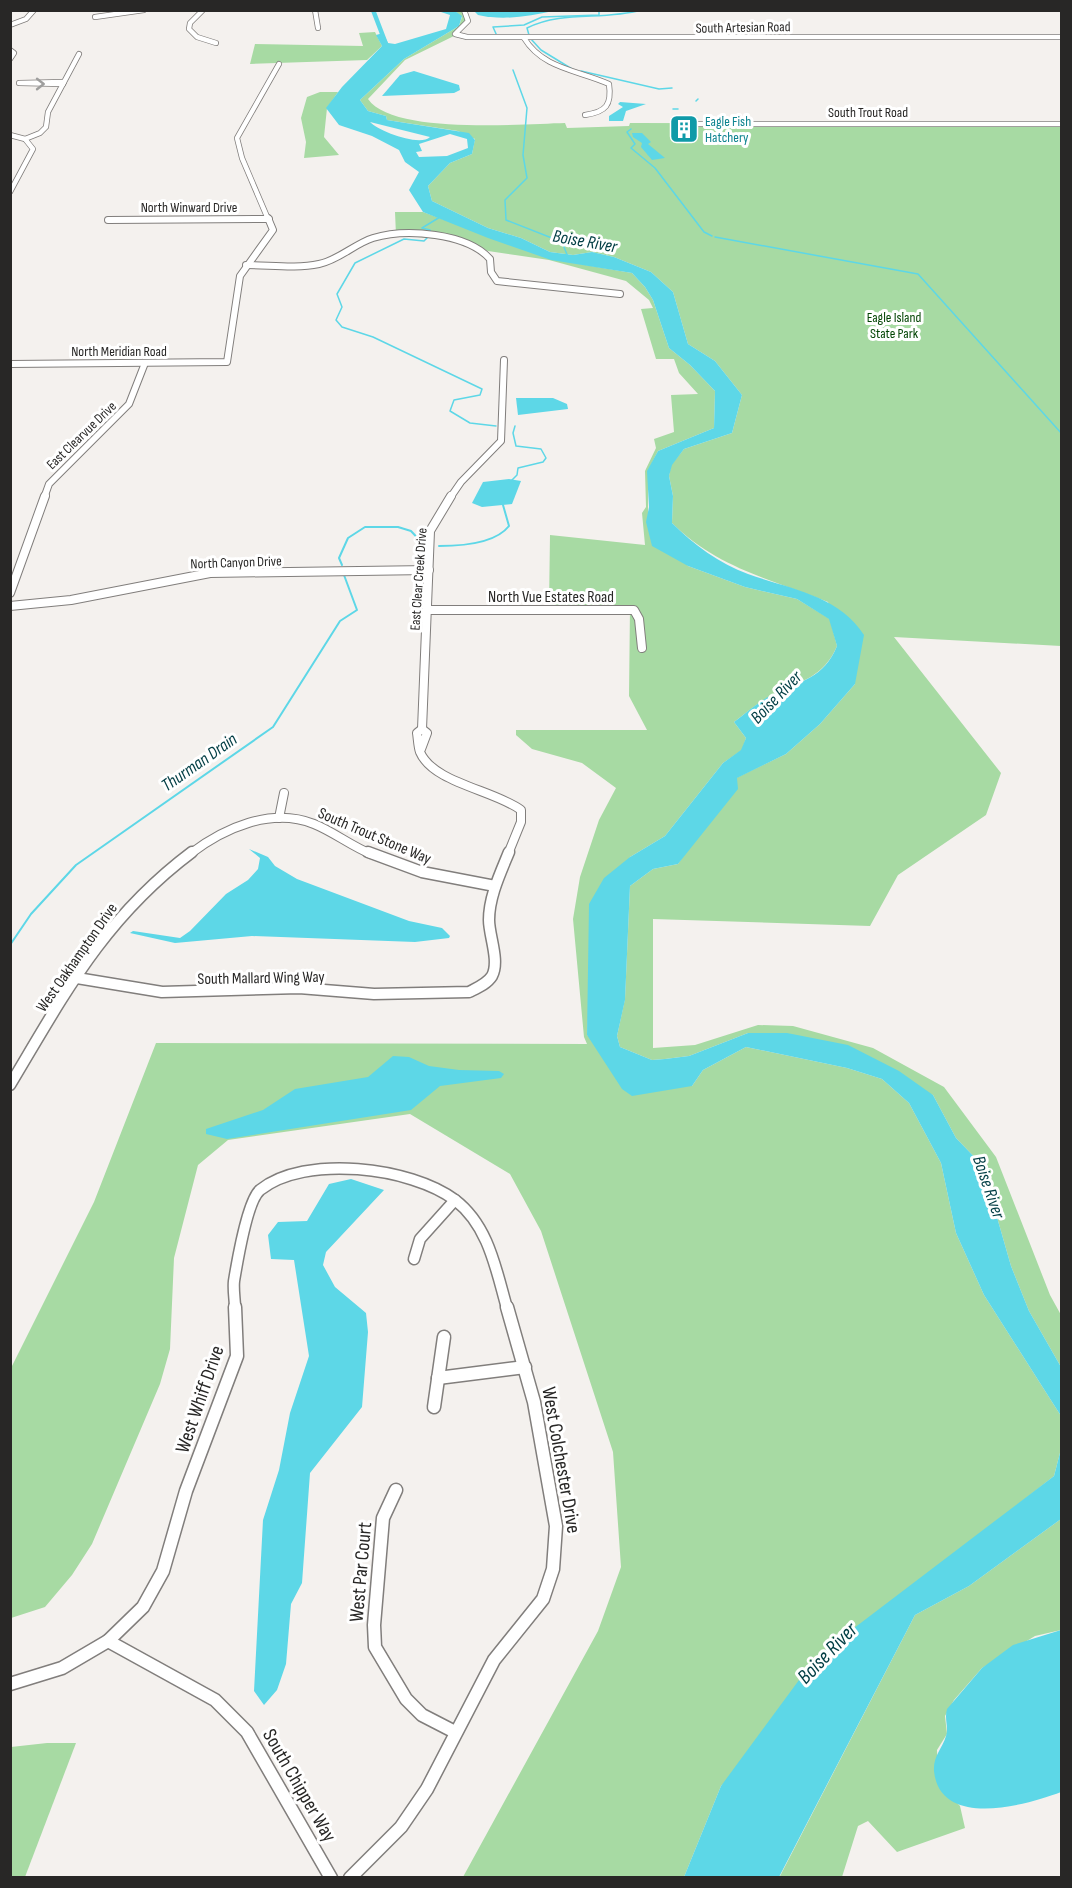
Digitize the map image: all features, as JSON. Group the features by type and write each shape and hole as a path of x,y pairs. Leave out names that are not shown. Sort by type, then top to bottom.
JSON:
{"street":[{"path":"10,25 26,19 34,10"},
{"path":"94,17 144,10"},
{"path":"203,10 190,22 189,29 197,37 216,43"},
{"path":"315,10 318,28"},
{"name":"South Artesian Road","path":"464,10 468,21 456,32 458,36 524,38 1062,37"},
{"path":"524,38 530,46 552,63 609,84 612,100 609,105 601,112 585,115"},
{"path":"10,50 14,53 10,59"},
{"path":"10,135 25,139 43,132 49,121 48,112 79,54"},
{"path":"246,265 273,230 237,141 279,64"},
{"path":"10,83 63,83"},
{"name":"South Trout Road","path":"674,124 1062,124"},
{"path":"10,192 33,149 25,139"},
{"name":"North Winward Drive","path":"108,219 269,219"},
{"path":"246,265 322,264 374,238 399,235 429,237 462,241 483,248 490,255 491,272 497,281 570,290 610,291 620,294"},
{"name":"North Meridian Road","path":"10,364 227,362 240,276 246,265"},
{"name":"East Clear Creek Drive","path":"495,886 522,822 521,810 505,798 432,769 421,755 421,749 427,733 422,729 432,524 461,482 502,438 504,360"},
{"name":"East Clearvue Drive","path":"10,593 49,484 129,404 145,363"},
{"name":"North Canyon Drive","path":"10,606 71,600 210,573 429,570"},
{"name":"North Vue Estates Road","path":"428,610 634,610 639,619 642,648"},
{"path":"279,818 284,793"},
{"name":"South Trout Stone Way","path":"279,818 318,826 351,845 423,873 453,881 495,886"},
{"name":"West Oakhampton Drive","path":"10,1085 108,931 132,903 189,855 235,825 279,818"},
{"name":"South Mallard Wing Way","path":"77,978 140,990 180,993 299,988 358,993 454,994 482,986 492,976 494,965 489,919 495,886"},
{"name":"West Whiff Drive","path":"108,1641 143,1607 164,1571 186,1491 237,1356 234,1282 252,1203 259,1191 285,1176 330,1169 370,1170"},
{"name":"West Colchester Drive","path":"350,1878 401,1827 426,1789 494,1660 543,1599 554,1569 556,1526 534,1402 488,1240 470,1215 455,1200 416,1179 370,1170"},
{"path":"414,1258 420,1239 455,1200"},
{"path":"434,1407 444,1337"},
{"path":"438,1378 525,1368"},
{"name":"West Par Court","path":"396,1490 383,1518 374,1625 375,1647 406,1699 422,1715 455,1732"},
{"path":"10,1684 32,1680 68,1668 108,1641"},
{"name":"South Chipper Way","path":"108,1641 215,1700 248,1732 331,1878"}],"green space":[{"name":"Eagle Island State Park","path":"464,10 468,21 456,35 405,60 368,99 382,110 403,118 460,125 565,123 567,128 629,126 630,123 1061,124 1061,646 894,637 1001,773 986,815 898,875 870,926 653,919 653,1048 695,1045 758,1025 793,1026 873,1048 944,1087 996,1157 1050,1295 1061,1315 1061,1367 1029,1311 1011,1266 982,1165 956,1138 933,1095 748,1033 689,1056 665,1059 652,1060 620,1047 617,1036 625,999 630,886 653,869 678,864 736,778 786,754 820,724 855,684 828,602 726,562 689,538 672,523 673,496 669,476 671,465 684,449 732,433 742,395 715,361 688,344 673,292 651,272 614,257 592,252 573,255 550,252 521,238 488,228 432,201 428,186 450,163 472,154 475,139 458,131 387,120 386,116 368,111 360,100 404,59 459,26 462,17 455,11"},
{"path":"375,32 382,46 367,60 250,64 255,44 363,46 359,33"},
{"path":"320,92 338,92 327,108 324,137 339,155 304,158 306,142 301,118 307,97"},
{"path":"395,212 423,212 551,259 632,273 653,300 669,348 690,365 715,391 714,428 658,451 648,471 648,512 688,566 745,587 797,599 830,619 837,646 825,665 811,677 763,700 734,722 746,738 742,750 723,763 665,836 630,857 590,987 587,1035 692,1086 703,1070 746,1047 847,1068 882,1079 909,1103 941,1163 956,1233 984,1295 1061,1416 1061,1449 1054,1476 978,1536 721,1786 684,1877 463,1877 598,1631 621,1567 613,1452 541,1231 510,1174 410,1114 228,1140 198,1165 174,1258 170,1349 160,1384 92,1544 72,1575 45,1607 11,1618 10,1370 94,1202 156,1043 587,1044 584,1037 573,919 580,877 599,820 616,788 582,763 532,749 516,735 516,730 647,730 629,696 630,607 549,606 550,535 645,545 642,513 646,507 645,471 656,448 654,439 674,432 671,395 698,394 679,373 674,359 656,359 641,309 653,308 649,300 626,281 549,260 488,251 471,242 396,235"},
{"path":"1061,1519 1061,1630 1035,1636 982,1668 954,1700 945,1716 947,1734 937,1750 938,1783 960,1806 965,1828 897,1852 868,1821 858,1826 842,1877 779,1878 915,1615 969,1586"},
{"path":"76,1743 25,1877 11,1877 11,1747"}],"water":[{"name":"Boise River","path":"438,11 455,11 462,16 459,26 404,59 360,100 368,111 386,116 387,120 469,133 475,140 472,154 450,163 428,186 432,201 488,228 521,238 550,252 573,255 592,252 614,257 651,272 673,292 688,344 715,361 742,395 732,433 684,449 672,465 669,476 673,496 672,523 698,546 727,565 827,602 854,622 864,635 855,684 820,724 786,754 737,778 738,789 678,864 653,869 630,886 625,1000 617,1036 620,1047 652,1060 665,1059 689,1056 748,1033 787,1033 848,1045 899,1071 933,1095 956,1138 982,1165 1011,1266 1029,1311 1061,1367 1061,1416 984,1295 956,1233 941,1163 909,1103 882,1079 847,1068 746,1047 703,1070 692,1086 632,1096 622,1089 587,1035 589,904 604,878 630,857 665,836 723,763 741,750 746,738 734,722 767,698 818,672 832,657 837,646 829,619 797,599 745,587 688,566 652,546 646,522 649,507 647,471 658,451 714,428 715,391 690,365 669,348 653,300 632,273 551,260 423,212 409,190 419,172 405,162 399,150 372,136 339,125 326,108 342,87 382,46 376,35 383,33 388,43 395,44 446,29 450,15","holes":["370,122 430,137 425,140 409,139 390,133","450,134 467,139 468,148 447,156 419,157 416,152 422,151 419,144"]},
{"path":"474,11 553,11 507,18 478,15"},
{"path":"414,71 459,85 460,90 454,93 382,96 400,75"},
{"path":"620,102 646,104 626,111 623,121 609,121 609,116 623,107 618,104"},
{"path":"632,133 642,133 651,142 648,144 665,158 652,160 641,147 642,143 633,137"},
{"path":"516,398 553,398 567,404 568,409 518,415"},
{"path":"509,479 521,481 512,504 482,507 472,503 483,482"},
{"path":"249,849 268,857 275,866 297,879 409,921 442,928 450,936 449,938 415,942 252,936 175,943 130,933 133,931 180,938 190,931 226,894 248,880 258,869 260,858"},
{"path":"393,1056 409,1057 429,1066 459,1070 499,1071 504,1074 501,1078 440,1086 411,1110 227,1139 206,1134 206,1129 263,1110 295,1089 368,1077"},
{"path":"351,1179 384,1190 326,1252 323,1265 335,1287 366,1313 368,1332 362,1407 310,1473 302,1583 291,1604 286,1664 277,1690 264,1705 254,1691 263,1520 279,1470 290,1413 309,1356 294,1260 271,1259 268,1235 278,1222 307,1221 329,1184"},
{"name":"Boise River","path":"1061,1449 1061,1519 969,1586 915,1615 779,1877 684,1877 721,1786 816,1657 1054,1476"},
{"path":"1061,1630 1061,1792 1007,1807 968,1807 952,1801 940,1789 934,1771 936,1757 947,1733 947,1709 982,1668 1013,1645"}],"waterway":[{"path":"373,10 386,44"},
{"path":"497,36 493,27 524,25 542,17 599,15 599,10"},
{"path":"529,35 527,28 555,19 612,15 641,10"},
{"path":"531,39 541,50 572,69"},
{"name":"Boise River","path":"513,70 527,108 523,155 527,178 505,200 506,220 562,242 568,257"},
{"path":"581,71 659,89 672,88"},
{"path":"673,109 678,109"},
{"path":"631,129 627,132 635,144 631,148 655,168 704,232 712,236"},
{"name":"Thurman Drain","path":"440,217 422,228 430,230 431,234 424,241 404,239 355,263 337,294 342,307 336,320 342,327 373,337 482,389 480,395 454,400 450,411 470,423 496,426"},
{"path":"715,237 918,274 1062,434"},
{"name":"Thurman Drain","path":"510,482 517,475 518,468 543,462 546,458 541,449 516,446 513,433 515,426"},
{"name":"Thurman Drain","path":"439,546 477,543 503,532 509,526 503,505"},
{"name":"Thurman Drain","path":"342,565 339,558 348,538 365,527 398,527 411,531 424,545"},
{"name":"Thurman Drain","path":"10,945 31,914 76,865 273,727 340,621 357,610 344,575"}],"place":[{"name":"Eagle Fish Hatchery","path":"684,129"}]}
